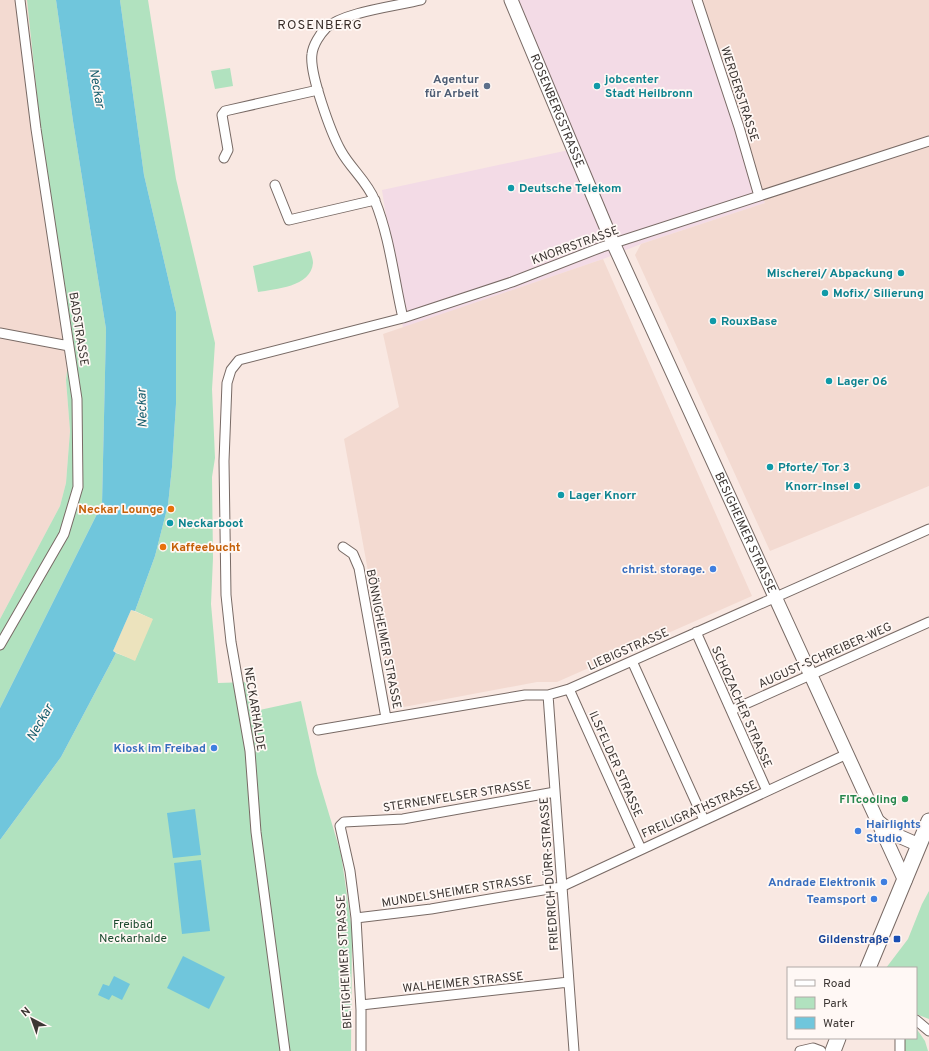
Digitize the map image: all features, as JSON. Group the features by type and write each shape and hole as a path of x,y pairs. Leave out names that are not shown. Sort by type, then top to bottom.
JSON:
{"main road":[{"path":"868,967 929,821"},
{"path":"833,1051 838,1039"}],"street":[{"name":"BADSTRASSE","path":"0,645 64,534 78,487 79,432 77,400 36,129 20,0"},
{"path":"403,318 382,219 375,200 365,182 342,153 334,138 318,90 312,61 312,53 317,40 326,28 343,18 421,0"},
{"name":"ROSENBERGSTRASSE","path":"511,0 614,243"},
{"name":"WERDERSTRASSE","path":"697,0 739,127 759,196"},
{"path":"224,158 228,150 222,115 225,111 318,90"},
{"name":"KNORRSTRASSE","path":"231,370 239,360 403,318 512,282 614,243 929,142"},
{"path":"275,185 290,220 375,200"},
{"name":"BESIGHEIMER STRASSE","path":"614,243 889,849 905,880"},
{"path":"0,333 69,346"},
{"name":"NECKARHALDE","path":"231,370 227,383 224,461 226,595 231,642 250,751 256,832 285,1051"},
{"name":"LIEBIGSTRASSE","path":"318,730 526,694 548,695 569,689 929,529"},
{"name":"BÖNNIGHEIMER STRASSE","path":"343,548 352,554 359,568 386,718"},
{"name":"AUGUST-SCHREIBER-WEG","path":"732,710 929,622"},
{"name":"SCHOZACHER STRASSE","path":"696,632 767,791"},
{"path":"632,661 704,820"},
{"name":"ILSFELDER STRASSE","path":"569,689 641,849"},
{"name":"FRIEDRICH-DÜRR-STRASSE","path":"548,695 574,1051"},
{"name":"FREILIGRATHSTRASSE","path":"561,887 847,754"},
{"name":"STERNENFELSER STRASSE","path":"340,826 344,822 416,817 555,792"},
{"name":"BESIGHEIMER STRASSE","path":"878,822 894,834 919,845"},
{"name":"BIETIGHEIMER STRASSE","path":"340,826 350,871 356,918 361,1006 361,1051"},
{"name":"MUNDELSHEIMER STRASSE","path":"356,918 447,906 561,887"},
{"name":"WALHEIMER STRASSE","path":"361,1006 569,982"},
{"path":"917,1021 929,1031"},
{"path":"900,1039 900,1051"},
{"path":"800,1051 813,1048 821,1051"}],"shaded area":[{"path":"0,0 27,0 41,133 71,337 66,380 70,431 66,483 60,506 0,619"},
{"path":"509,0 696,0 765,203 641,244 603,259 403,328 382,190 569,150"},
{"path":"696,0 929,0 929,486 770,551 635,255 641,244 765,203"},
{"path":"603,259 752,596 557,682 537,682 393,709 344,439 399,407 383,334"}],"green space":[{"path":"27,0 56,0 73,121 106,329 102,504 0,708 0,619 60,506 66,483 70,431 66,380 71,337 41,133"},
{"name":"Freibad Neckarhalde","path":"120,0 148,0 176,179 215,343 212,389 215,458 212,477 213,558 211,604 218,683 248,682 255,711 301,701 317,774 341,854 352,930 351,1051 0,1051 0,840 61,757 116,653 135,660 152,619 135,611 155,556 168,505 176,404 176,312 144,175"},
{"path":"230,68 233,86 215,89 211,71"},
{"path":"310,251 313,263 311,271 306,277 299,282 282,288 258,292 253,266"},
{"path":"929,891 929,1019 917,1014 917,967 887,967 908,939 922,904"},
{"path":"917,1029 925,1041 928,1051 904,1051 903,1039 917,1039"}],"sand":[{"path":"131,610 153,619 135,661 113,651"}],"water":[{"name":"Neckar","path":"56,0 120,0 144,175 176,312 176,404 172,467 168,505 155,556 135,611 131,610 113,651 116,653 61,757 0,840 0,708 102,504 106,329 73,121"},
{"path":"195,809 201,855 173,858 167,813"},
{"path":"201,860 210,931 182,934 174,863"},
{"path":"183,956 225,977 209,1009 167,988"},
{"path":"114,976 130,984 122,1000 112,995 109,1000 98,995 103,984 109,986"}],"place":[{"name":"Agentur für Arbeit","path":"487,86"},
{"name":"jobcenter Stadt Heilbronn","path":"597,86"},
{"name":"Deutsche Telekom","path":"511,188"},
{"name":"Mischerei/ Abpackung","path":"901,273"},
{"name":"Mofix/ Silierung","path":"825,293"},
{"name":"RouxBase","path":"713,321"},
{"name":"Lager 06","path":"829,381"},
{"name":"Pforte/ Tor 3","path":"770,467"},
{"name":"Knorr-Insel","path":"857,486"},
{"name":"Lager Knorr","path":"561,495"},
{"name":"Neckar Lounge","path":"171,509"},
{"name":"Neckarboot","path":"170,523"},
{"name":"Kaffeebucht","path":"163,547"},
{"name":"christ. storage.","path":"713,569"},
{"name":"Kiosk im Freibad","path":"214,748"},
{"name":"FITcooling","path":"905,799"},
{"name":"Hairlights Studio","path":"858,831"},
{"name":"Andrade Elektronik","path":"884,882"},
{"name":"Teamsport","path":"874,899"},
{"name":"Gildenstraße","path":"897,939"}],"district":[{"name":"ROSENBERG","path":"320,24"}]}
